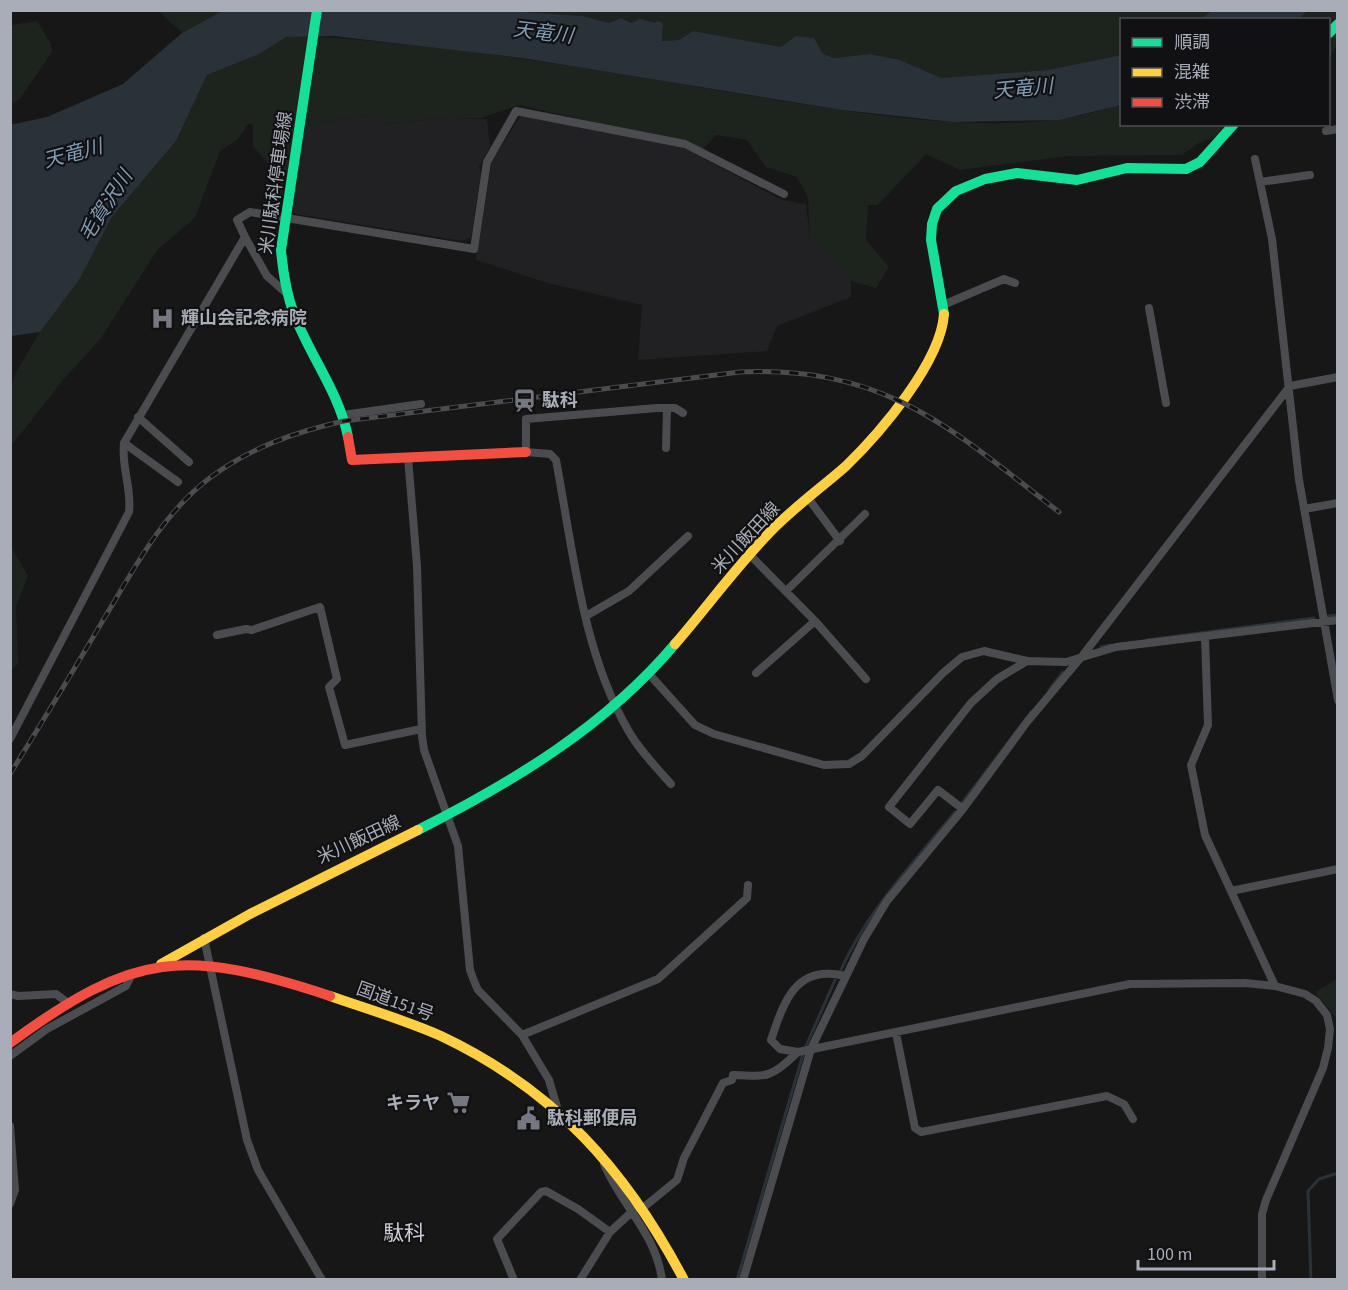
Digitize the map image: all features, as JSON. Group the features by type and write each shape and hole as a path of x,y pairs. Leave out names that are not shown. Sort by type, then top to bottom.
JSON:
{"main road":[{"name":"米川駄科停車場線","path":"317,10 281,250 281,275 290,309 343,415 352,460 526,452"},
{"name":"米川飯田線","path":"158,966 285,894 446,817 551,753 615,706 649,674 768,533 852,460 901,400 937,338 943,321 943,305 931,231 933,218 942,202 960,188 1028,172 1077,180 1093,178 1121,168 1186,169 1199,163 1215,141 1232,126"},
{"name":"国道151号","path":"10,1043 68,1003 132,973 158,966 211,964 254,972 416,1026 487,1060 557,1108 604,1154 684,1280"}],"street":[{"path":"284,291 267,276 237,220 250,212 474,249 487,162 516,111 685,144 784,194"},
{"path":"1326,131 1338,129"},
{"path":"1255,159 1272,239 1304,509 1338,700"},
{"path":"1260,182 1310,175"},
{"path":"10,739 129,512 130,502 123,455 124,443 245,237"},
{"path":"943,305 1004,279 1015,283"},
{"path":"1149,308 1166,403"},
{"path":"743,1280 811,1049 845,976 887,901 963,809 1027,722 1083,655 1290,386 1338,376"},
{"path":"343,415 421,404"},
{"path":"666,448 667,408"},
{"path":"671,784 635,741 615,706 602,676 586,616 556,460 550,454 526,452 526,419 667,408 675,408 683,413"},
{"path":"138,417 189,462"},
{"path":"124,443 178,482"},
{"path":"408,457 417,566 421,729 424,750 458,846 470,970 478,990 522,1035 549,1080 557,1108"},
{"path":"808,498 840,541"},
{"path":"1304,509 1338,503"},
{"path":"786,591 840,541 865,514"},
{"path":"586,616 629,591 688,536"},
{"path":"750,555 815,621 866,679"},
{"path":"217,635 246,629 252,630 320,606 337,679 329,687 345,745 421,729"},
{"path":"649,674 695,725 770,751 837,767 849,764 862,756 943,673 962,657 984,651 1027,661 1066,662 1116,646 1338,620"},
{"path":"756,673 815,621"},
{"path":"1204,637 1208,725 1191,765 1205,835 1275,986"},
{"path":"963,809 938,789 910,825 889,807 971,703 997,679 1027,661"},
{"path":"1231,891 1338,869"},
{"path":"522,1035 658,979 747,898 748,885"},
{"path":"204,938 247,1140 258,1170 322,1280"},
{"path":"845,976 821,972 804,978 782,1005 771,1040 780,1049 798,1052 1130,984 1245,983 1275,986 1305,994 1316,1001 1327,1015 1330,1029 1323,1068 1266,1200 1262,1214 1262,1280"},
{"path":"10,1056 47,1029 126,986 132,973"},
{"path":"10,994 18,996 56,994 68,1003"},
{"path":"896,1033 915,1128 921,1132 1107,1096 1124,1104 1133,1119"},
{"path":"580,1280 609,1232 677,1180 684,1158 723,1083 732,1080 733,1075 762,1076 776,1073 798,1052"},
{"path":"10,1126 15,1190 10,1204"},
{"path":"514,1280 497,1239 541,1192 546,1191 578,1209 609,1232"},
{"path":"639,1207 655,1251 662,1280"}],"shaded area":[{"path":"159,11 222,11 182,33"},
{"path":"495,11 1213,11 1202,18 1120,18 1120,55 1048,70 941,78 900,60 870,54 834,58 823,54 814,38 796,36 781,47 693,31 679,40 662,41 663,30 652,23 644,21 631,23 621,18 609,23 583,16"},
{"path":"1307,11 1337,11 1337,44 1330,57 1330,18 1301,18"},
{"path":"37,21 51,44 52,52 19,100 11,103 11,25"},
{"path":"286,36 325,37 482,53 854,112 946,122 1036,122 1079,116 1120,105 1120,126 1242,126 1199,143 1182,155 1070,156 960,170 926,154 878,205 868,205 866,240 889,267 876,288 851,281 810,240 808,197 797,177 766,167 747,140 716,135 700,152 684,143 519,105 481,118 447,118 381,124 379,113 305,125 298,121 279,211 275,210 272,167 253,147 253,124 248,124 238,139 220,151 195,218 158,249 101,338 63,380 11,446 11,389 15,374 40,332 79,280 112,217 176,141 207,75 259,54"},
{"path":"379,113 381,124 447,118 487,119 490,147 479,167 481,173 471,237 462,241 296,214 292,210 305,125"},
{"path":"521,115 682,147 782,200 806,204 810,240 851,281 851,297 777,326 767,351 638,360 642,305 548,283 476,260 492,161"},
{"path":"10,545 28,576 16,607 18,664 11,670"},
{"path":"1338,979 1337,1019 1315,992"}],"water":[{"path":"495,10 583,16 609,23 621,18 631,23 640,19 655,23 658,21 663,24 662,41 679,40 693,31 781,47 796,36 814,38 823,54 834,58 870,54 900,60 941,78 1048,70 1120,55 1120,105 1059,120 953,122 842,110 522,58 334,36 286,37 259,54 207,75 176,141 112,217 79,280 40,332 11,336 10,125 47,117 123,84 182,33 222,11"},
{"path":"1213,10 1307,10 1300,18 1202,18"}],"waterway":[{"path":"1328,616 1338,615"},
{"path":"1147,640 1314,618"},
{"path":"1101,647 1111,645"},
{"path":"1049,690 1063,672"},
{"path":"962,803 1032,711"},
{"path":"840,972 877,908 955,812"},
{"path":"806,1046 835,980"},
{"path":"737,1280 803,1054"},
{"path":"1311,1280 1308,1191 1319,1179 1338,1173"}],"railway":[{"path":"10,774 137,563 163,525 178,508 211,477 242,457 274,442 326,425 740,372 791,373 837,380 877,392 914,408 984,454 1059,512"}],"traffic: fast":[{"path":"317,10 281,250 285,282 294,314 331,389 348,437"},
{"path":"1330,32 1338,24"},
{"path":"944,314 931,240 932,224 937,209 956,191 985,179 1017,173 1077,180 1127,168 1186,169 1200,162 1232,126"},
{"path":"418,830 489,792 556,750 619,701 675,644"}],"traffic: slow":[{"path":"675,644 770,532 846,466 891,416 907,396 932,353 944,314"},
{"path":"161,964 250,914 418,830"},
{"path":"330,996 441,1036 482,1057 519,1081 553,1108 584,1137 638,1203 684,1280"}],"traffic: jam":[{"path":"348,437 352,460 526,452"},
{"path":"10,1043 92,990 128,975 162,967 198,966 236,970 279,980 330,996"}],"place":[{"name":"輝山会記念病院","path":"163,318"},
{"name":"駄科","path":"524,400"},
{"name":"キラヤ","path":"458,1103"},
{"name":"駄科郵便局","path":"529,1118"}],"district":[{"name":"駄科","path":"404,1233"}],"water label":[{"name":"天竜川","path":"543,33"},
{"name":"天竜川","path":"1023,89"},
{"name":"天竜川","path":"73,154"},
{"name":"毛賀沢川","path":"106,206"}]}
